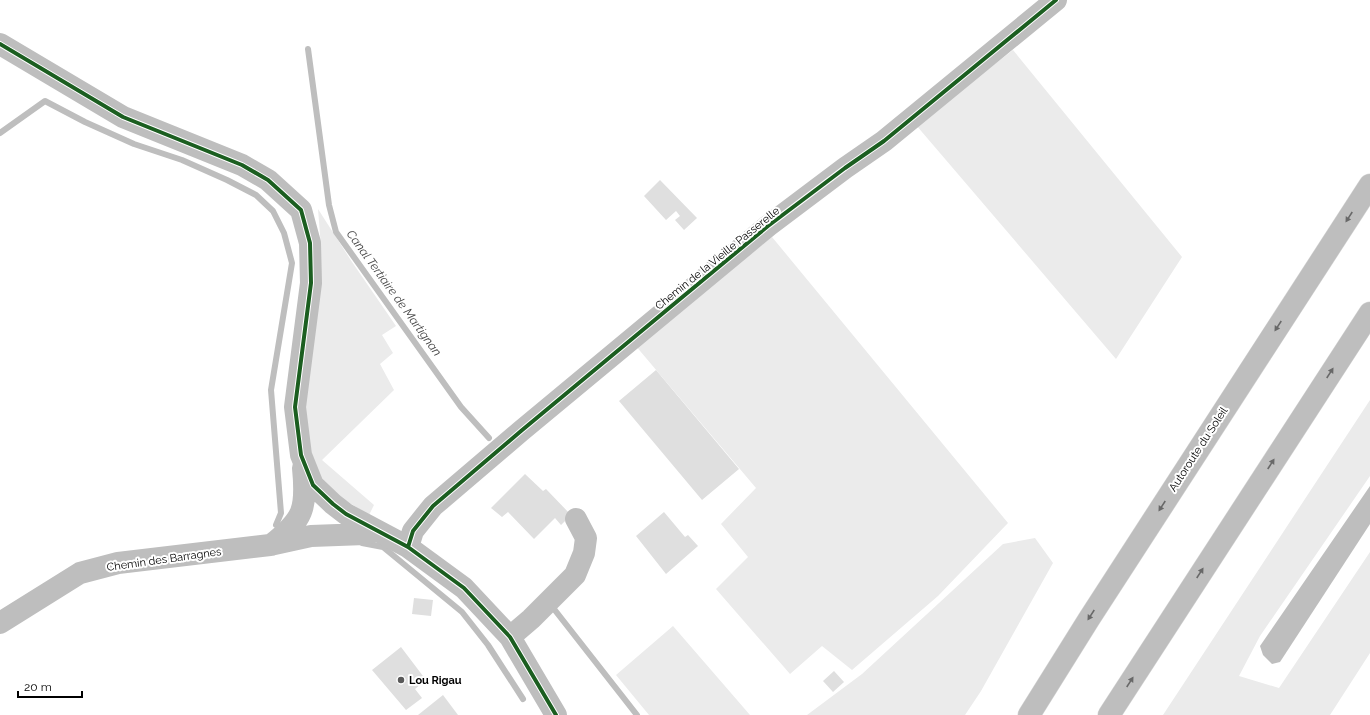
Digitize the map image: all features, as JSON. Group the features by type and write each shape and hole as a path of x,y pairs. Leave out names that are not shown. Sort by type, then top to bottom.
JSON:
{"main road":[{"name":"Chemin de la Vieille Passerelle","path":"408,548 413,531 433,506 521,431 768,226 845,168 884,141 1056,0"},
{"path":"0,44 123,117 242,165 268,180 301,210 310,243 311,283 294,407 301,455 313,485 333,504 351,517 408,548 464,588 510,637 556,715"},
{"name":"Autoroute du Soleil","path":"1029,715 1093,613 1370,185"},
{"path":"1109,715 1370,313"},
{"name":"Chemin des Barragnes","path":"270,545 288,532 303,510 305,496 301,455"},
{"name":"Chemin des Barragnes","path":"298,519 333,504 332,519 311,536"},
{"path":"510,637 531,619 575,574 584,553 586,538 576,519"},
{"name":"Chemin des Barragnes","path":"0,623 80,573 118,563 270,545 311,536 364,534 377,531"}],"shaded area":[{"path":"1013,50 1182,257 1116,359 916,125"},
{"path":"318,209 396,326 382,335 393,353 380,364 394,390 322,460 374,505 369,515 324,489 303,429 321,247"},
{"path":"772,237 1008,523 938,596 852,670 822,646 790,674 716,589 748,557 721,524 756,488 635,345"},
{"path":"1370,400 1370,476 1260,636 1239,676 1279,688 1370,552 1370,653 1330,715 1163,715"},
{"path":"1370,486 1370,524 1280,662 1272,664 1263,655 1260,646"},
{"path":"1035,538 1053,563 981,691 965,715 807,715 862,674 1003,544"},
{"path":"673,626 750,715 649,715 616,675"}],"building":[{"path":"660,180 697,218 684,230 675,220 680,216 676,211 666,220 644,196"},
{"path":"656,370 739,469 702,500 619,401"},
{"path":"525,474 543,491 546,489 571,515 561,525 555,518 534,539 508,512 502,517 491,508"},
{"path":"664,512 685,537 688,535 698,546 666,574 636,536"},
{"path":"414,598 433,600 431,616 412,614"},
{"path":"401,647 426,680 415,689 422,698 406,710 372,670"},
{"path":"834,671 844,682 833,692 823,681"},
{"path":"443,695 458,715 418,715"}],"waterway":[{"name":"Canal Tertiaire de Martignan","path":"308,49 329,205 336,232 461,407 489,438"},
{"path":"0,133 45,101 85,122 134,144 182,160 227,180 256,195 273,211 284,233 292,263 271,390 281,513 276,525"},
{"path":"362,543 383,547 462,612 488,645 523,699"},
{"name":"Canal Tertiaire de Martignan","path":"554,609 637,715"}],"cycle path":[{"path":"408,547 413,531 433,506 521,431 768,226 845,168 884,141 1056,0"},
{"path":"0,44 123,117 242,165 268,180 301,210 310,243 311,283 295,407 301,455 313,485 346,514 408,547 464,588 510,637 556,715"}],"place":[{"name":"Lou Rigau","path":"401,680"}]}
